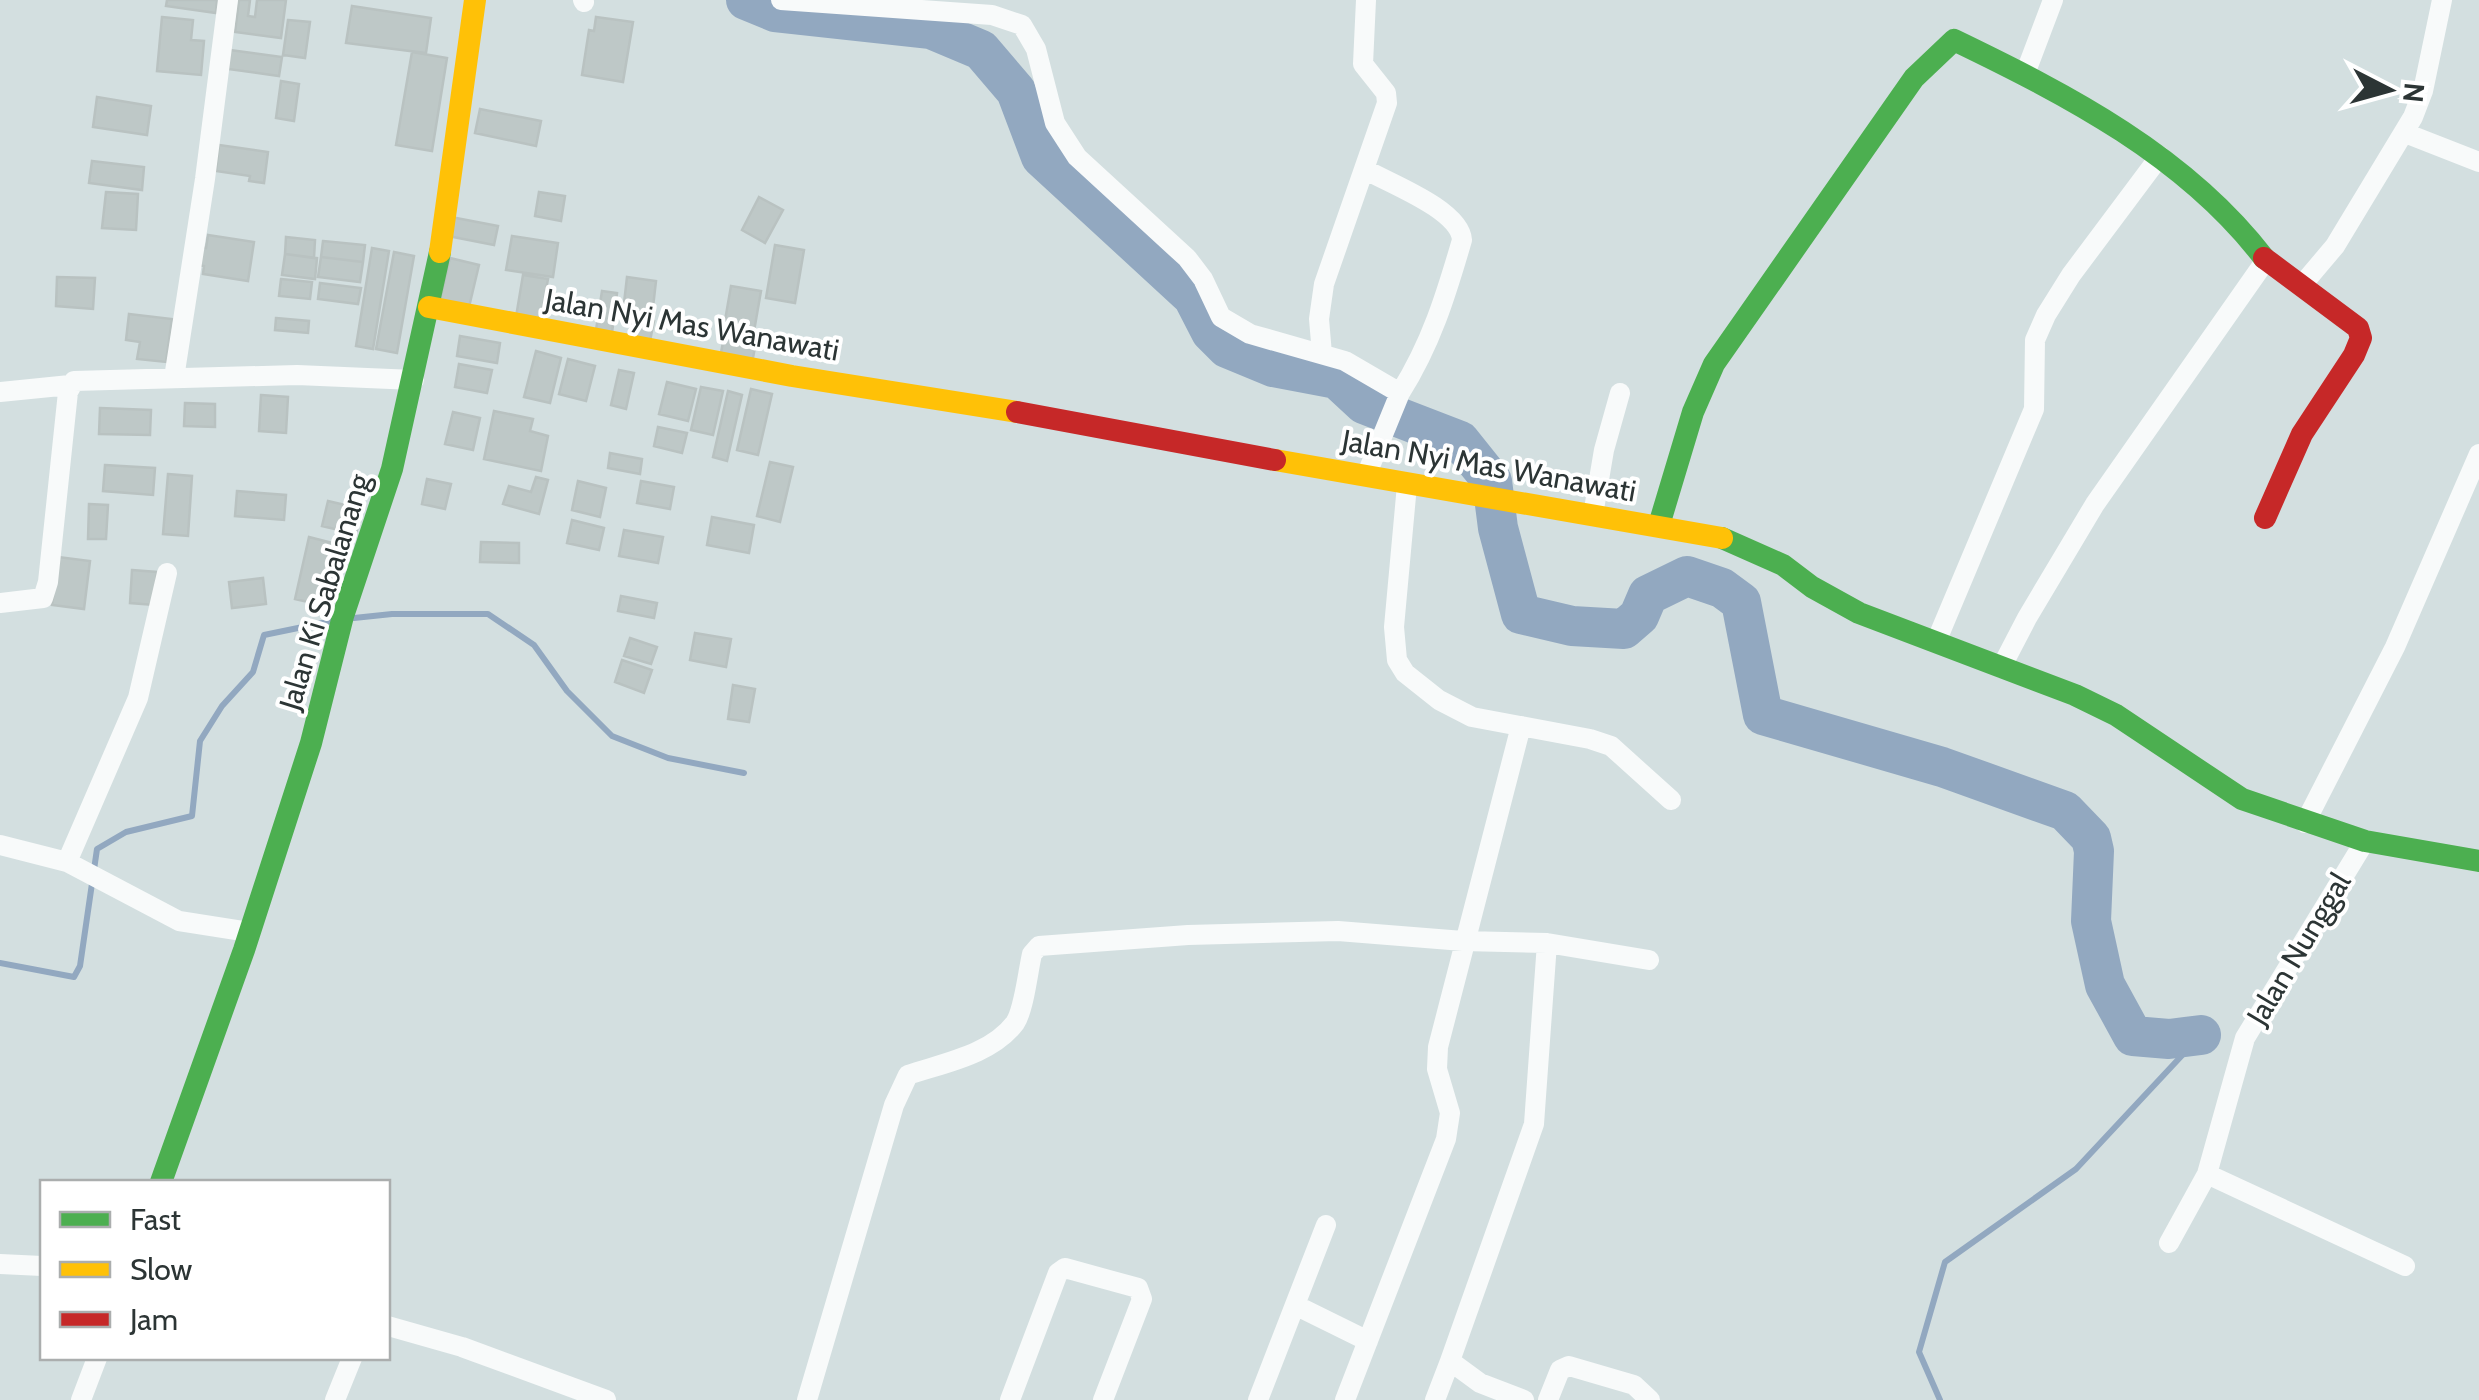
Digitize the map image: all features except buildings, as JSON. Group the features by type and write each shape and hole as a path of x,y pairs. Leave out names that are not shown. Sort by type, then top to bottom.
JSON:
{"street":[{"path":"174,378 228,0"},
{"name":"Jalan Ki Sabalanang","path":"162,1180 311,743 342,621 392,469 414,380 448,205 474,0"},
{"path":"781,0 992,14 1022,25 1036,49 1055,122 1077,157 1187,258 1203,279 1221,317 1250,334 1363,370 1399,397"},
{"path":"1322,354 1319,320 1324,284 1387,102 1386,93 1363,64 1366,0"},
{"path":"2025,74 2052,0"},
{"path":"2302,285 2335,246 2357,204 2405,133 2418,106 2442,0"},
{"path":"1659,525 1672,474 1714,364 1914,78 1954,40 2025,74 2160,156 2246,234 2266,260 2358,328 2361,338 2354,355 2302,434 2265,518"},
{"path":"2405,133 2479,162"},
{"path":"1936,642 2034,409 2036,340 2046,315 2070,276 2160,156"},
{"path":"1366,170 1444,212 1461,231 1462,240 1432,338 1399,397 1366,476"},
{"path":"2001,668 2026,618 2095,504 2266,260"},
{"name":"Jalan Nyi Mas Wanawati","path":"428,307 792,376 972,404 1474,497 1724,538 1783,565 1859,613 2075,695 2116,715 2242,799 2365,841 2479,862"},
{"path":"0,392 74,381 174,378 296,375 414,380"},
{"path":"0,604 42,598 48,582 70,384"},
{"path":"1593,514 1604,450 1620,393"},
{"path":"2305,823 2394,647 2479,454"},
{"path":"1407,485 1396,587 1397,660 1405,673 1472,717 1611,746 1671,800"},
{"path":"75,867 138,698 167,573"},
{"path":"1345,1400 1446,1139 1450,1113 1437,1069 1438,1047 1521,726"},
{"name":"Jalan Nunggal","path":"2169,1243 2207,1174 2245,1038 2365,841"},
{"path":"0,845 75,867 179,921 249,932"},
{"path":"807,1400 894,1105 908,1075 971,1055 1017,1021 1032,954 1040,946 1338,931 1547,943 1649,960"},
{"path":"1435,1400 1534,1124 1547,943"},
{"path":"2207,1174 2405,1266"},
{"path":"1258,1400 1326,1225"},
{"path":"0,1264 40,1266"},
{"path":"1010,1400 1058,1273 1069,1268 1138,1288 1142,1293 1103,1400"},
{"path":"1294,1305 1368,1341"},
{"path":"390,1327 462,1347 606,1400"},
{"path":"81,1400 96,1360"},
{"path":"335,1400 351,1360"},
{"path":"1450,1361 1480,1383 1524,1400"},
{"path":"1548,1400 1560,1370 1569,1366 1634,1385 1650,1400"}],"waterway":[{"path":"746,0 775,12 931,29 981,50 1016,91 1041,157 1193,297 1211,332 1227,348 1273,367 1337,379 1364,404 1460,441 1492,481 1498,528 1521,614 1572,626 1624,629 1639,616 1648,595 1687,576 1722,588 1741,602 1763,715 1942,767 2065,811 2091,838 2091,921 2105,985 2133,1036 2169,1039 2201,1035"},
{"path":"354,618 488,614 534,645 567,691 612,736 668,758 744,773"},
{"path":"0,963 74,977 80,966 97,849 126,832 192,816 200,741 222,706 253,672 264,635 332,621"},
{"path":"1940,1400 1919,1352 1945,1262 2076,1169 2201,1035"}],"traffic: fast":[{"path":"1659,525 1693,412 1714,364 1914,78 1954,40 2082,106 2162,159 2199,189 2264,258"},
{"path":"162,1180 244,950 311,743 343,616 392,469 440,252"},
{"path":"1722,538 1783,565 1812,587 1859,613 2075,695 2116,715 2242,799 2365,841 2479,861"}],"traffic: slow":[{"path":"440,252 475,0"},
{"path":"429,307 792,376 1017,412"},
{"path":"1275,460 1722,538"}],"traffic: jam":[{"path":"2264,258 2358,328 2361,338 2302,434 2265,518"},
{"path":"1017,412 1275,460"}]}
